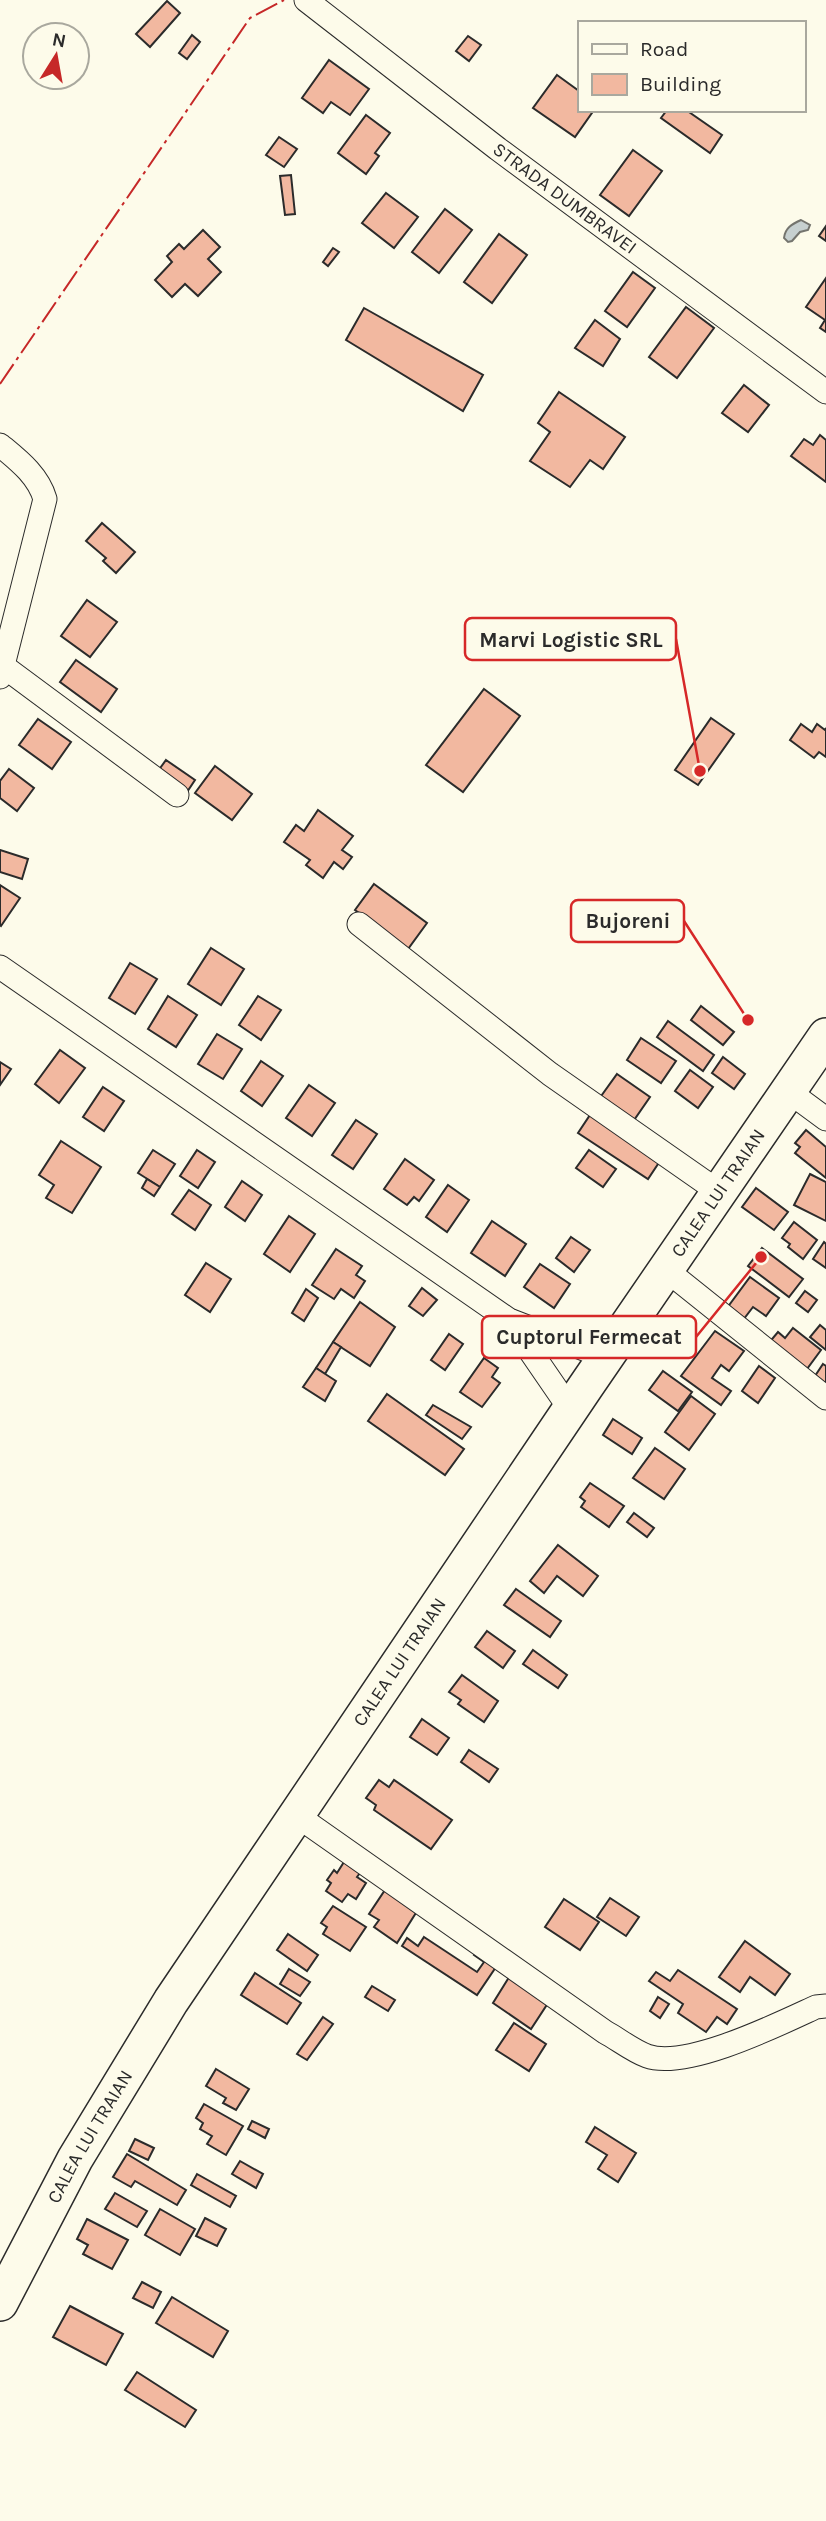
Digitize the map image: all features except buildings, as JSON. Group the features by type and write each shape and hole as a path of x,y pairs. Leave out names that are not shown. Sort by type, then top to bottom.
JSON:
{"highway":[{"name":"CALEA LUI TRAIAN","path":"0,2302 75,2159 122,2080 296,1815 605,1357 826,1037"}],"street":[{"name":"STRADA DUMBRAVEI","path":"306,0 498,149 826,392"},
{"path":"0,445 41,485 45,499 1,672 177,795"},
{"path":"359,924 550,1074 719,1192"},
{"path":"0,967 509,1320 605,1357"},
{"path":"788,1091 826,1119"},
{"path":"665,1269 826,1398"},
{"path":"509,1320 570,1409"},
{"path":"296,1815 605,2032 648,2057 674,2058 696,2054 758,2034 816,2007 826,2006"}],"shaded area":[{"path":"801,220 810,225 808,230 800,232 788,242 784,238 786,232"}],"power":[{"path":"0,384 250,18 284,0"}],"place":[{"name":"Marvi Logistic SRL","path":"700,771"},
{"name":"Bujoreni","path":"748,1020"},
{"name":"Cuptorul Fermecat","path":"761,1257"}]}
